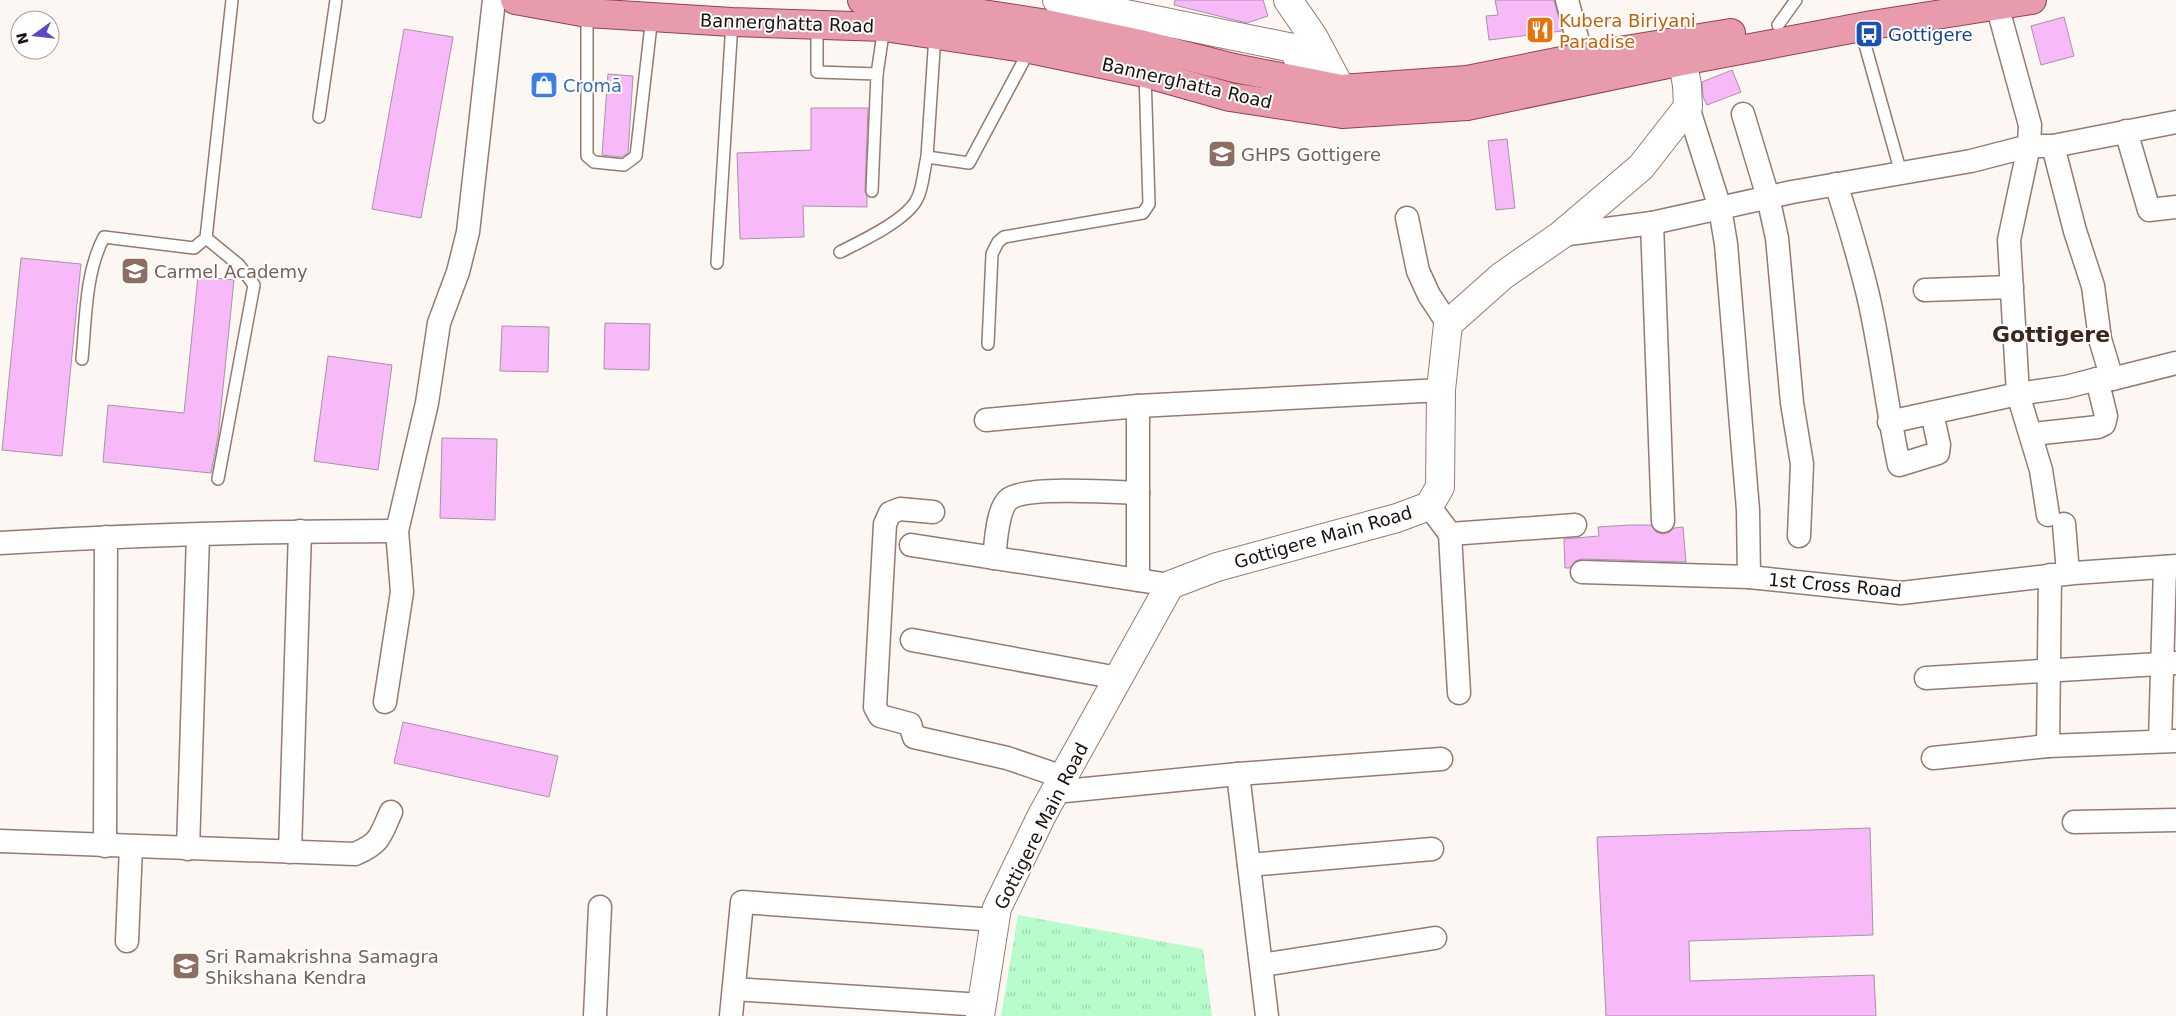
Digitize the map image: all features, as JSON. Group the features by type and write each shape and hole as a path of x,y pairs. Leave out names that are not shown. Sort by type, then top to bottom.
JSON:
{"main road":[{"name":"Bannerghatta Road","path":"515,0 587,13 817,25 877,7 935,35 1030,49 1145,73 1230,97 1467,106 1585,69 1680,52 1860,27 1996,3 2032,0"},
{"name":"Bannerghatta Road","path":"1680,52 1778,25 1922,0"},
{"path":"877,7 940,3 1041,23 1144,45 1234,68 1309,83 1342,101"}],"street":[{"path":"385,702 402,592 397,531 427,402 439,323 458,272 468,232 494,0"},
{"path":"1057,0 1293,48 1309,83"},
{"path":"1288,0 1314,38 1342,101"},
{"path":"1567,0 1585,69"},
{"path":"1996,3 2030,125 2029,146 2009,240 2018,394 2032,434 2056,520 2059,574 2049,671 2048,746"},
{"path":"1680,52 1687,85 1688,107 1720,208 1726,244 1748,500 1749,578"},
{"path":"1407,218 1418,271 1429,295 1448,324 1502,276 1561,235 1641,167 1688,107"},
{"path":"1743,114 1768,197 1776,238 1792,402 1802,464 1799,536"},
{"path":"1561,235 1652,223 1768,197 1971,161 2029,146 2053,146 2176,122"},
{"path":"2126,131 2149,210 2176,207"},
{"path":"2032,434 2098,428 2104,424 2106,416 2105,379 2093,286 2074,231 2053,146"},
{"path":"1836,184 1851,230 1868,296 1899,465 1938,453 1939,445 1932,413"},
{"path":"1652,223 1663,521"},
{"path":"1925,290 2012,287"},
{"name":"Gottigere Main Road","path":"981,1010 997,908 1059,785 1170,585 1217,567 1397,518 1429,506 1440,487 1442,390 1448,324"},
{"path":"1890,422 2018,394 2105,379 2176,363"},
{"path":"986,420 1138,406 1442,390"},
{"path":"1138,406 1138,580"},
{"path":"994,558 1002,510 1009,499 1023,493 1049,491 1138,493"},
{"path":"1429,506 1450,534 1459,694"},
{"path":"933,512 900,509 890,513 885,524 875,707 880,716 910,724 914,737 1007,758 1059,785 1238,774 1441,758"},
{"path":"1450,534 1575,525"},
{"path":"0,542 300,531 397,531"},
{"path":"290,852 300,531"},
{"path":"188,849 198,535"},
{"path":"105,846 106,537"},
{"path":"911,545 1170,585"},
{"path":"1933,758 2048,746 2168,741 2170,566"},
{"name":"1st Cross Road","path":"1582,572 1749,578 1901,594 2059,574 2170,566"},
{"path":"912,640 1118,678"},
{"path":"1926,678 2170,663"},
{"path":"1238,774 1267,1016"},
{"path":"0,840 105,846 355,854 370,848 378,840 391,812"},
{"path":"2074,822 2176,820"},
{"path":"128,941 131,847"},
{"path":"1249,865 1432,849"},
{"path":"731,1016 742,902 995,920"},
{"path":"595,1016 600,907"},
{"path":"1262,965 1434,938"},
{"path":"734,988 981,1010"}],"lane":[{"path":"82,359 90,275 96,251 104,237 194,248 206,238 232,0"},
{"path":"319,117 336,0"},
{"path":"1778,25 1796,0"},
{"path":"872,191 877,74 877,7"},
{"path":"587,13 587,156 594,162 624,165 636,156 652,16"},
{"path":"717,262 732,22"},
{"path":"817,25 817,72 877,74"},
{"path":"1860,27 1901,173"},
{"path":"840,252 876,234 897,220 917,200 927,157 935,35"},
{"path":"927,157 969,163 1030,49"},
{"path":"988,344 992,254 998,242 1004,237 1136,214 1143,212 1150,204 1145,73"},
{"path":"206,238 239,265 254,285 218,479"}],"green space":[{"path":"1018,915 1203,949 1212,1016 1001,1016"}],"building":[{"path":"1175,0 1263,0 1268,16 1247,23 1174,5"},
{"path":"1495,0 1554,0 1562,31 1489,40 1486,16 1498,15"},
{"path":"2064,17 2074,56 2041,65 2031,26"},
{"path":"404,29 453,37 421,218 372,209"},
{"path":"1732,70 1741,92 1707,105 1703,97 1702,82"},
{"path":"608,74 633,76 628,153 622,157 602,155"},
{"path":"811,108 868,108 865,191 867,207 803,206 804,237 740,239 737,153 811,150"},
{"path":"1507,139 1515,208 1496,210 1488,141"},
{"path":"21,258 81,264 62,456 2,450"},
{"path":"198,276 234,280 218,437 211,473 103,462 108,405 184,413"},
{"path":"605,323 650,324 649,370 604,369"},
{"path":"502,326 549,327 548,372 500,371"},
{"path":"328,356 392,365 378,470 314,461"},
{"path":"442,438 497,439 495,520 440,518"},
{"path":"1651,525 1656,532 1663,534 1670,532 1674,528 1683,527 1686,562 1582,559 1575,561 1570,568 1565,568 1564,539 1599,536 1598,527"},
{"path":"403,722 558,756 549,797 394,763"},
{"path":"1870,828 1873,935 1689,941 1690,981 1874,975 1876,1016 1606,1016 1597,837"}],"place":[{"name":"Kubera Biriyani Paradise","path":"1540,30"},
{"name":"Gottigere","path":"1869,34"},
{"name":"Cromā","path":"544,85"},
{"name":"GHPS Gottigere","path":"1222,154"},
{"name":"Carmel Academy","path":"135,271"},
{"name":"Sri Ramakrishna Samagra Shikshana Kendra","path":"186,966"}],"district":[{"name":"Gottigere","path":"2051,334"}]}
